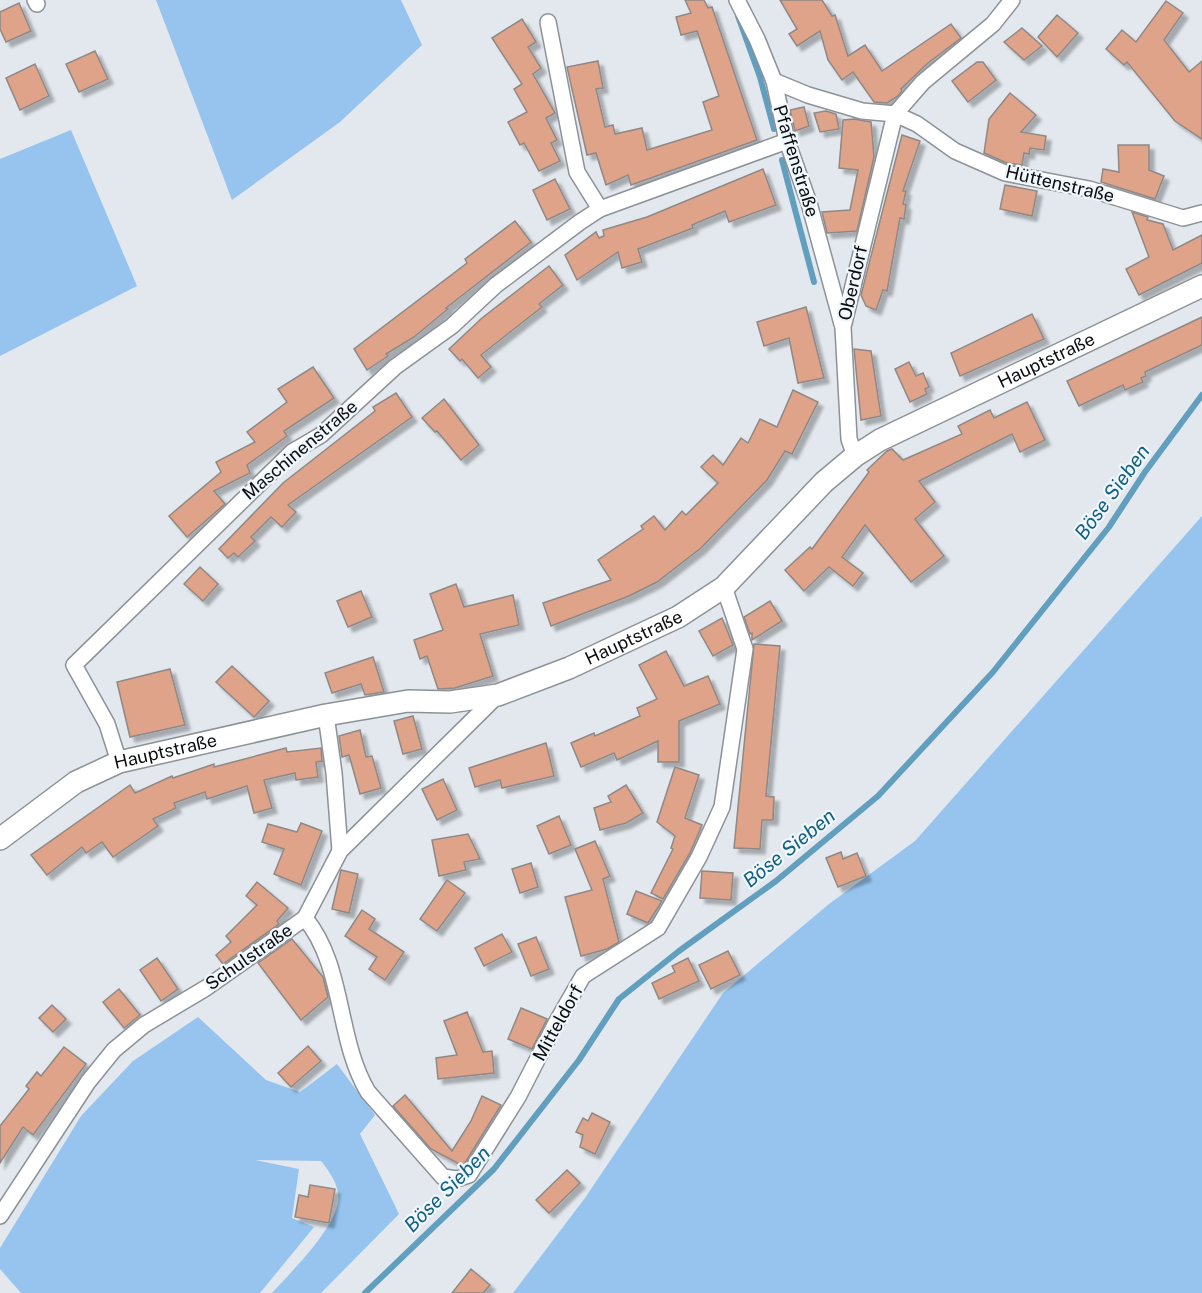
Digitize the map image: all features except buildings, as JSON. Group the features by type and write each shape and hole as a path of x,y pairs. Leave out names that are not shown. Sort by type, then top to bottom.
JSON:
{"main road":[{"name":"Hauptstraße","path":"0,839 61,791 119,762 326,715 408,701 450,702 498,695 529,686 699,605 724,587 824,482 855,456 902,428 1202,286"}],"street":[{"name":"Pfaffenstraße","path":"737,0 757,39 774,81 787,141 809,203 843,327"},
{"name":"Oberdorf","path":"855,456 849,439 843,327 895,114 923,82 993,24 1012,0"},
{"path":"548,22 578,172 600,209"},
{"path":"774,81 808,95 862,111 895,114"},
{"name":"Hüttenstraße","path":"895,114 917,124 955,151 1005,173 1089,189 1183,218 1202,210"},
{"name":"Maschinenstraße","path":"119,762 107,724 74,665 292,452 321,435 395,367 452,326 496,285 600,209 787,141"},
{"name":"Mitteldorf","path":"304,918 314,930 324,951 337,993 351,1053 359,1076 368,1092 443,1177 457,1179 469,1175 518,1097 583,976 658,928 699,857 722,807 745,649 724,587"},
{"name":"Schulstraße","path":"0,1216 88,1082 114,1050 144,1025 206,988 304,918 340,851 498,695"},
{"path":"326,715 340,851"}],"shaded area":[{"path":"156,0 401,0 422,45 340,122 232,200"},
{"path":"71,130 137,286 0,356 0,159"},
{"path":"1202,516 1202,1293 513,1293 585,1198 723,993 829,904 915,841"},
{"path":"198,1017 266,1080 300,1092 337,1064 375,1115 360,1134 399,1214 321,1293 272,1293 320,1239 334,1215 338,1203 338,1192 331,1175 321,1161 255,1160 299,1169 292,1218 314,1227 260,1293 21,1293 0,1269 0,1248 81,1116 133,1061"}],"waterway":[{"path":"738,16 760,77 774,129"},
{"path":"782,160 814,282"},
{"name":"Böse Sieben","path":"365,1293 494,1169 579,1060 619,999 679,951 776,881 878,796 993,672 1109,527 1145,472 1202,395"}]}
